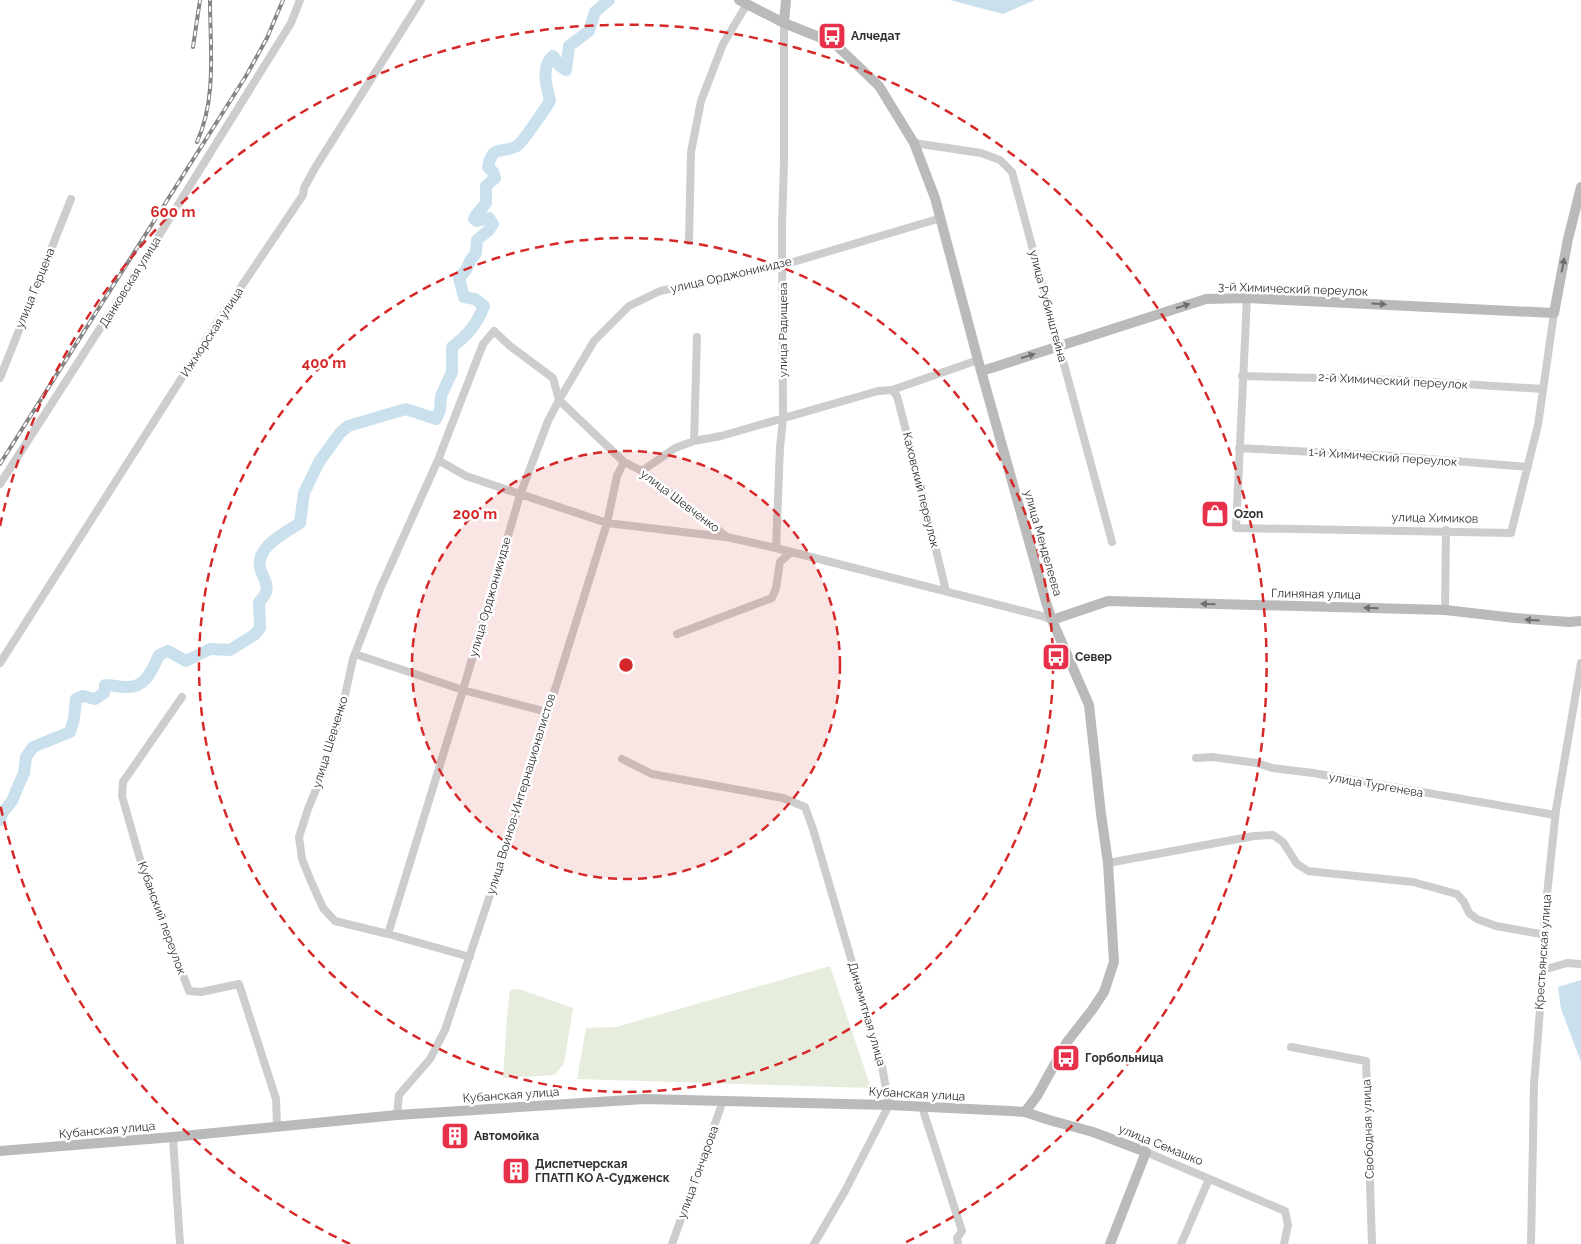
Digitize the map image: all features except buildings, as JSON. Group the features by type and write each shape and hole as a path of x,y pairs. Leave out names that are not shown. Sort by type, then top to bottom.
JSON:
{"street":[{"name":"Данковская улица","path":"0,484 166,225 291,23 300,0"},
{"name":"Ижморская улица","path":"0,664 218,321 303,196 304,188 315,168 421,0"},
{"path":"784,23 786,0"},
{"path":"689,241 691,152 701,101 723,44 743,2"},
{"name":"улица Менделеева","path":"743,2 784,23 834,43 879,86 914,142 935,198 978,360 1052,620 1089,705 1108,862 1114,962 1104,992 1067,1042 1037,1096 1025,1112"},
{"name":"улица Радищева","path":"776,548 783,418 784,23"},
{"name":"улица Рубинштейна","path":"914,142 981,153 1000,160 1012,172 1112,542"},
{"name":"улица Химиков","path":"1246,298 1236,528 1511,532 1538,425 1554,312 1568,239 1581,187"},
{"name":"улица Герцена","path":"0,378 71,199"},
{"name":"улица Орджоникидзе","path":"388,934 463,690 520,495 548,421 594,341 629,306 660,291 783,264 940,218"},
{"name":"3-й Химический переулок","path":"982,371 1206,299 1246,298 1554,312"},
{"name":"улица Шевченко","path":"470,958 335,921 323,908 310,880 302,859 299,837 308,808 324,770 342,709 355,654 396,550 438,460 483,344 494,331 510,346 553,378 559,400 624,462 642,471 727,537 946,591 1052,620"},
{"path":"694,441 697,336"},
{"path":"642,471 674,448 694,441 721,436 878,391 892,390 978,360"},
{"name":"2-й Химический переулок","path":"1242,376 1400,380 1543,389"},
{"name":"Каховский переулок","path":"892,390 897,396 902,414 946,591"},
{"name":"1-й Химический переулок","path":"1239,448 1392,456 1528,467"},
{"path":"438,460 466,476 607,523 727,537"},
{"name":"улица Воинов-Интернационалистов","path":"397,1115 399,1095 430,1059 445,1030 505,850 607,523 617,476 624,462"},
{"path":"1445,610 1446,530"},
{"path":"677,634 772,598 776,588 780,562 791,552"},
{"name":"Глиняная улица","path":"1052,620 1108,601 1445,610 1515,618 1569,622 1581,621"},
{"path":"355,654 463,690 547,712"},
{"name":"Крестьянская улица","path":"1530,1244 1534,1085 1546,935 1544,922 1555,815 1581,663"},
{"name":"Кубанский переулок","path":"182,697 123,782 122,796 142,866 189,991 201,992 239,984 276,1099 277,1126"},
{"name":"улица Тургенева","path":"1196,758 1212,757 1257,763 1272,768 1313,773 1555,815"},
{"name":"Динамитная улица","path":"622,759 652,774 783,798 805,807 876,1045 889,1105"},
{"path":"1108,862 1254,836 1273,835 1283,842 1297,864 1308,870 1413,882 1457,894 1464,902 1469,913 1477,919 1496,926 1546,935"},
{"path":"1543,970 1567,963 1581,964"},
{"name":"Свободная улица","path":"1291,1047 1366,1061 1372,1244"},
{"name":"Кубанская улица","path":"0,1151 173,1137 397,1115 644,1099 889,1105 1025,1112"},
{"name":"улица Гончарова","path":"672,1244 723,1101"},
{"path":"814,1244 845,1190 889,1105"},
{"path":"922,1107 962,1231 957,1238 958,1244"},
{"name":"улица Семашко","path":"1025,1112 1093,1132 1146,1152 1285,1211 1288,1225 1284,1244"},
{"path":"173,1137 180,1244"},
{"path":"1110,1244 1146,1152"},
{"path":"1181,1244 1209,1178"}],"green space":[{"path":"830,966 871,1088 577,1079 586,1028 616,1027"},
{"path":"519,989 573,1008 564,1063 555,1075 503,1078 510,990"}],"water":[{"path":"950,0 1035,0 1003,14"},
{"path":"1581,980 1581,1062 1561,1009 1558,987"}],"waterway":[{"path":"0,820 3,812 12,801 24,773 26,757 33,747 70,732 74,719 76,699 83,696 95,699 104,693 105,685 126,687 139,685 147,677 159,655 168,651 186,661 210,649 230,650 254,635 260,628 259,602 267,589 260,567 263,552 275,540 300,523 304,493 319,462 340,433 348,426 406,409 436,419 440,410 441,396 452,372 452,347 471,329 484,306 475,299 464,297 459,278 476,253 477,240 493,224 489,218 477,221 474,219 486,203 486,186 495,178 493,172 488,167 492,155 495,152 520,144 550,101 546,84 546,71 549,61 553,56 560,66 566,70 569,46 589,31 595,12 609,0"}],"railway":[{"path":"193,47 200,0"},
{"path":"197,142 203,125 210,90 210,0"},
{"path":"0,464 246,76 267,38 283,0"}],"place":[{"name":"Алчедат","path":"832,36"},
{"name":"Ozon","path":"1215,514"},
{"name":"Север","path":"1056,657"},
{"name":"Горбольница","path":"1066,1058"},
{"name":"Автомойка","path":"455,1136"},
{"name":"Диспетчерская ГПАТП КО А-Судженск","path":"516,1171"}]}
